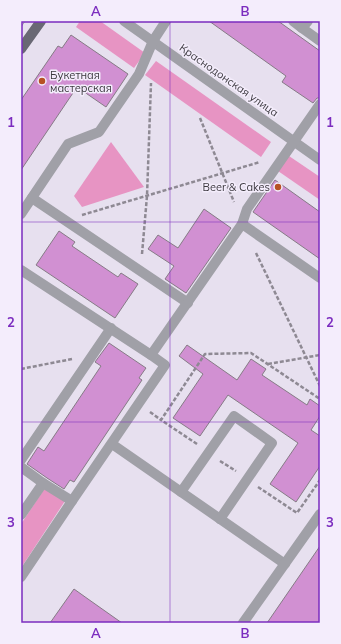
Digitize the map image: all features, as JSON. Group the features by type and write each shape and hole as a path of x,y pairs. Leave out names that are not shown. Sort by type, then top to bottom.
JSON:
{"main road":[{"path":"21,49 41,21"}],"street":[{"name":"Краснодонская улица","path":"124,21 320,160"},
{"path":"21,214 68,144 99,132 140,74 153,41 166,21"},
{"path":"293,21 305,24 320,41"},
{"path":"151,356 242,224 247,209 320,104"},
{"path":"32,198 188,302"},
{"path":"242,224 320,278"},
{"path":"21,270 165,365 21,577"},
{"path":"21,460 111,328"},
{"path":"181,492 234,416 272,442 220,519"},
{"path":"112,444 285,564"},
{"path":"21,467 72,501"},
{"path":"21,515 43,483"},
{"path":"243,623 320,514"}],"path":[{"path":"140,271 147,196 152,83"},
{"path":"200,118 242,224"},
{"path":"65,220 260,162"},
{"path":"256,252 320,386"},
{"path":"320,400 251,353 205,354 161,420 297,513 320,480"},
{"path":"21,369 93,355"},
{"path":"268,364 320,355"}],"shaded area":[{"path":"80,21 100,21 145,53 134,68 76,27"},
{"path":"156,61 271,142 261,157 145,75"},
{"path":"111,142 144,187 82,207 74,196"},
{"path":"289,156 320,177 320,200 278,171"},
{"path":"45,488 65,501 21,568 21,524"}],"building":[{"path":"209,21 278,21 320,51 320,98 317,98 313,103 282,82 286,76"},
{"path":"71,35 128,74 106,107 77,87 21,170 21,100 58,46 62,48"},
{"path":"275,180 320,212 320,259 253,212"},
{"path":"204,209 231,228 186,293 165,279 174,266 148,249 158,235 178,248"},
{"path":"59,231 75,242 72,246 118,277 121,273 138,284 115,318 36,265"},
{"path":"109,343 146,368 139,378 142,380 74,482 70,480 64,489 27,464 38,447 44,451 101,366 95,362"},
{"path":"187,345 237,380 251,359 266,369 262,375 307,405 310,399 320,406 320,416 311,430 320,436 320,466 296,502 270,484 298,443 228,395 200,436 173,418 203,374 179,356"},
{"path":"320,546 320,623 267,623"},
{"path":"74,589 88,599 122,623 50,623"}],"tram line":[{"path":"21,27 25,21"}],"place":[{"name":"Букетная мастерская","path":"42,81"},
{"name":"Beer & Cakes","path":"278,187"}]}
